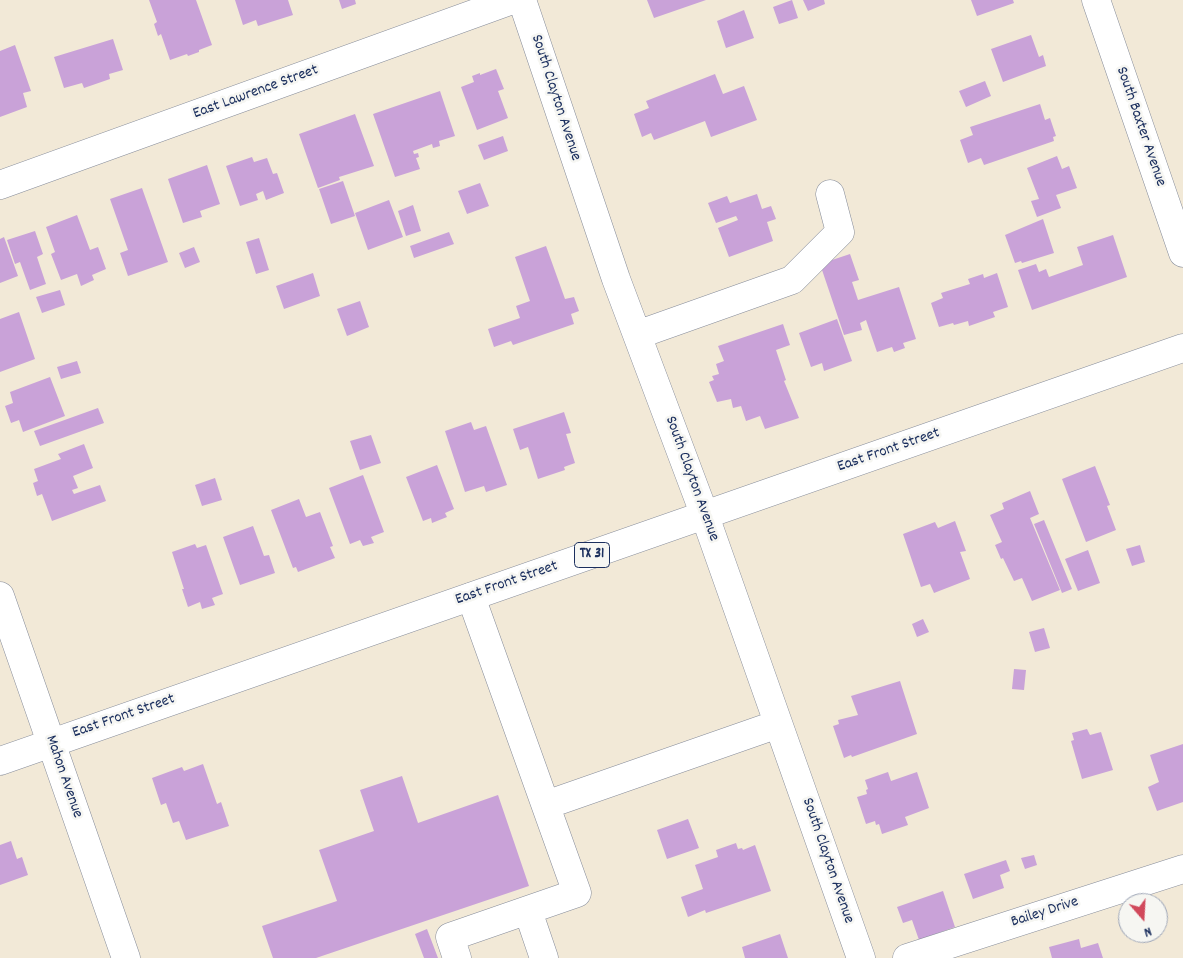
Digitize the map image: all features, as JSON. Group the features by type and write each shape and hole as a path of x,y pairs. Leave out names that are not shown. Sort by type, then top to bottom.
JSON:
{"street":[{"name":"East Lawrence Street","path":"0,185 512,0"},
{"name":"South Clayton Avenue","path":"522,0 616,279 705,516 861,958"},
{"name":"South Baxter Avenue","path":"1096,0 1183,254"},
{"path":"637,335 792,280 840,232 830,194"},
{"name":"East Front Street","path":"0,761 1183,348"},
{"name":"Mahon Avenue","path":"0,596 126,958"},
{"path":"457,958 450,937 577,893 471,597"},
{"path":"546,804 778,724"},
{"name":"Bailey Drive","path":"907,958 1183,869"},
{"path":"528,911 544,958"}],"building":[{"path":"149,0 196,0 212,45 188,56 187,54 170,60 161,34 158,36 154,24 157,22"},
{"path":"235,0 288,0 293,15 258,26 256,20 243,25"},
{"path":"339,0 355,0 356,4 342,9"},
{"path":"647,0 706,0 654,18"},
{"path":"792,0 798,18 779,24 773,7"},
{"path":"803,0 824,0 825,4 808,11"},
{"path":"971,0 1013,0 1014,3 977,16"},
{"path":"744,10 754,38 726,48 717,21"},
{"path":"1031,35 1039,57 1043,55 1046,66 1003,82 991,49"},
{"path":"113,39 123,70 109,74 110,79 84,88 82,83 64,88 54,57"},
{"path":"15,45 31,91 23,93 27,107 0,117 0,51"},
{"path":"496,69 504,89 498,91 508,118 477,130 461,87 474,82 472,76"},
{"path":"715,74 723,94 744,86 757,120 711,137 705,121 654,140 651,133 642,137 634,114 649,108 646,101"},
{"path":"985,81 991,96 966,107 959,91"},
{"path":"440,91 455,136 439,141 440,146 433,148 432,144 413,151 414,154 418,153 419,157 416,158 420,169 395,177 373,114"},
{"path":"1040,104 1045,120 1050,118 1056,136 1053,137 1054,141 984,165 981,158 968,163 960,140 973,135 970,127"},
{"path":"355,114 374,166 339,177 340,180 318,188 299,134"},
{"path":"503,136 508,151 484,160 478,145"},
{"path":"1057,156 1062,169 1069,166 1077,188 1056,195 1061,208 1037,217 1031,201 1039,199 1027,168"},
{"path":"252,157 254,162 267,158 273,174 277,173 284,193 266,200 263,191 256,194 258,200 240,206 226,166"},
{"path":"207,165 220,204 200,211 202,217 183,223 168,179"},
{"path":"343,181 355,216 331,224 319,189"},
{"path":"480,183 489,206 467,214 458,191"},
{"path":"142,188 168,262 128,276 120,253 128,250 110,199"},
{"path":"757,194 762,209 771,206 776,219 767,222 773,241 729,257 718,228 738,220 736,216 716,223 708,203 727,196 730,203"},
{"path":"389,200 403,237 368,250 355,213"},
{"path":"413,205 421,231 406,236 398,211"},
{"path":"77,215 90,250 98,247 106,269 92,275 94,280 81,286 77,274 61,280 51,254 55,252 46,227"},
{"path":"1043,219 1054,253 1022,263 1021,261 1015,263 1005,235"},
{"path":"35,231 43,254 37,257 46,284 30,290 20,262 15,264 7,240"},
{"path":"449,232 454,244 414,258 410,246"},
{"path":"1113,235 1127,277 1032,310 1018,270 1036,264 1039,272 1046,269 1049,277 1083,265 1077,247"},
{"path":"4,237 18,276 0,283 0,239"},
{"path":"259,238 269,270 256,274 246,242"},
{"path":"546,246 565,299 574,297 579,311 571,314 574,324 513,345 511,341 494,347 488,329 520,318 516,306 530,301 515,257"},
{"path":"194,247 200,262 185,268 179,253"},
{"path":"850,254 859,280 852,282 858,300 899,287 916,339 903,343 905,348 894,352 892,347 877,352 866,320 860,323 862,330 844,335 820,264"},
{"path":"313,273 320,296 284,309 276,286"},
{"path":"997,273 1008,307 993,312 995,317 969,326 968,321 939,327 931,303 943,298 941,293 970,284 968,279 983,274 984,278"},
{"path":"60,290 65,305 42,313 36,297"},
{"path":"360,301 369,327 347,336 337,309"},
{"path":"19,312 35,359 0,372 0,319"},
{"path":"837,319 852,361 824,371 822,363 811,367 799,333"},
{"path":"783,324 790,345 776,350 786,380 784,381 799,418 765,429 760,416 746,421 741,406 733,408 731,399 717,402 709,382 714,380 712,376 719,374 716,364 724,361 718,346"},
{"path":"77,361 81,373 61,379 57,367"},
{"path":"50,377 65,416 23,432 19,420 11,423 5,406 13,403 10,392"},
{"path":"98,408 104,423 40,446 34,431"},
{"path":"564,412 571,433 566,434 575,463 564,467 565,470 538,479 528,447 520,450 513,429"},
{"path":"471,422 474,430 486,426 507,485 486,492 484,486 465,492 445,431"},
{"path":"371,435 381,463 360,470 350,441"},
{"path":"84,444 93,468 73,476 78,488 72,490 74,494 100,485 106,501 52,521 42,494 37,496 33,483 38,481 34,469 61,459 58,454"},
{"path":"437,465 454,509 445,513 447,517 432,523 431,518 423,521 406,477"},
{"path":"1095,466 1110,505 1107,506 1116,530 1086,542 1062,479"},
{"path":"363,475 384,532 371,537 374,543 363,546 360,540 350,544 329,488"},
{"path":"215,478 222,500 202,506 195,485"},
{"path":"1030,491 1039,514 1030,518 1060,590 1032,601 1022,578 1014,581 1003,558 1001,559 995,545 1002,542 990,515 1004,509 1002,503"},
{"path":"299,499 306,517 320,512 333,546 330,547 335,558 298,572 296,567 293,568 271,510"},
{"path":"1044,520 1072,589 1062,593 1034,524"},
{"path":"955,521 966,551 960,552 970,579 934,593 930,584 921,587 903,534 935,522 938,528"},
{"path":"253,526 264,556 269,555 275,573 240,585 223,537"},
{"path":"195,544 197,548 206,545 223,594 212,598 215,605 202,609 200,602 188,607 172,552"},
{"path":"1140,545 1145,562 1132,566 1126,549"},
{"path":"1088,550 1100,583 1078,591 1065,559"},
{"path":"923,619 929,632 917,637 912,624"},
{"path":"1044,628 1050,648 1035,652 1029,632"},
{"path":"1014,669 1026,670 1024,690 1012,689"},
{"path":"900,681 917,734 852,757 851,755 844,758 833,726 839,724 838,720 858,715 851,696"},
{"path":"1087,729 1090,735 1101,732 1113,770 1082,779 1071,741 1074,740 1072,733"},
{"path":"1183,744 1183,802 1157,811 1148,787 1159,782 1150,755"},
{"path":"203,764 217,804 221,802 229,826 186,840 179,821 173,823 166,803 161,805 152,778 182,767 184,771"},
{"path":"888,772 891,781 917,772 929,808 905,817 908,825 882,834 879,824 876,825 875,821 866,824 857,797 867,794 866,790 868,789 865,780"},
{"path":"402,776 418,823 498,795 529,886 316,958 273,958 262,926 337,901 319,850 374,831 360,790"},
{"path":"688,819 699,848 667,859 657,830"},
{"path":"11,841 17,859 22,857 28,875 0,885 0,845"},
{"path":"736,843 738,849 742,848 743,850 755,845 771,891 706,913 705,910 688,917 681,897 703,889 695,865 718,857 716,850"},
{"path":"1034,855 1037,865 1025,869 1021,858"},
{"path":"1006,860 1010,871 1000,875 1004,888 973,899 964,874"},
{"path":"943,891 955,927 919,940 912,920 903,923 897,907"},
{"path":"427,929 438,958 424,958 415,934"},
{"path":"780,934 788,958 745,958 742,947"},
{"path":"1079,939 1081,948 1098,943 1103,958 1052,958 1049,947"}]}
